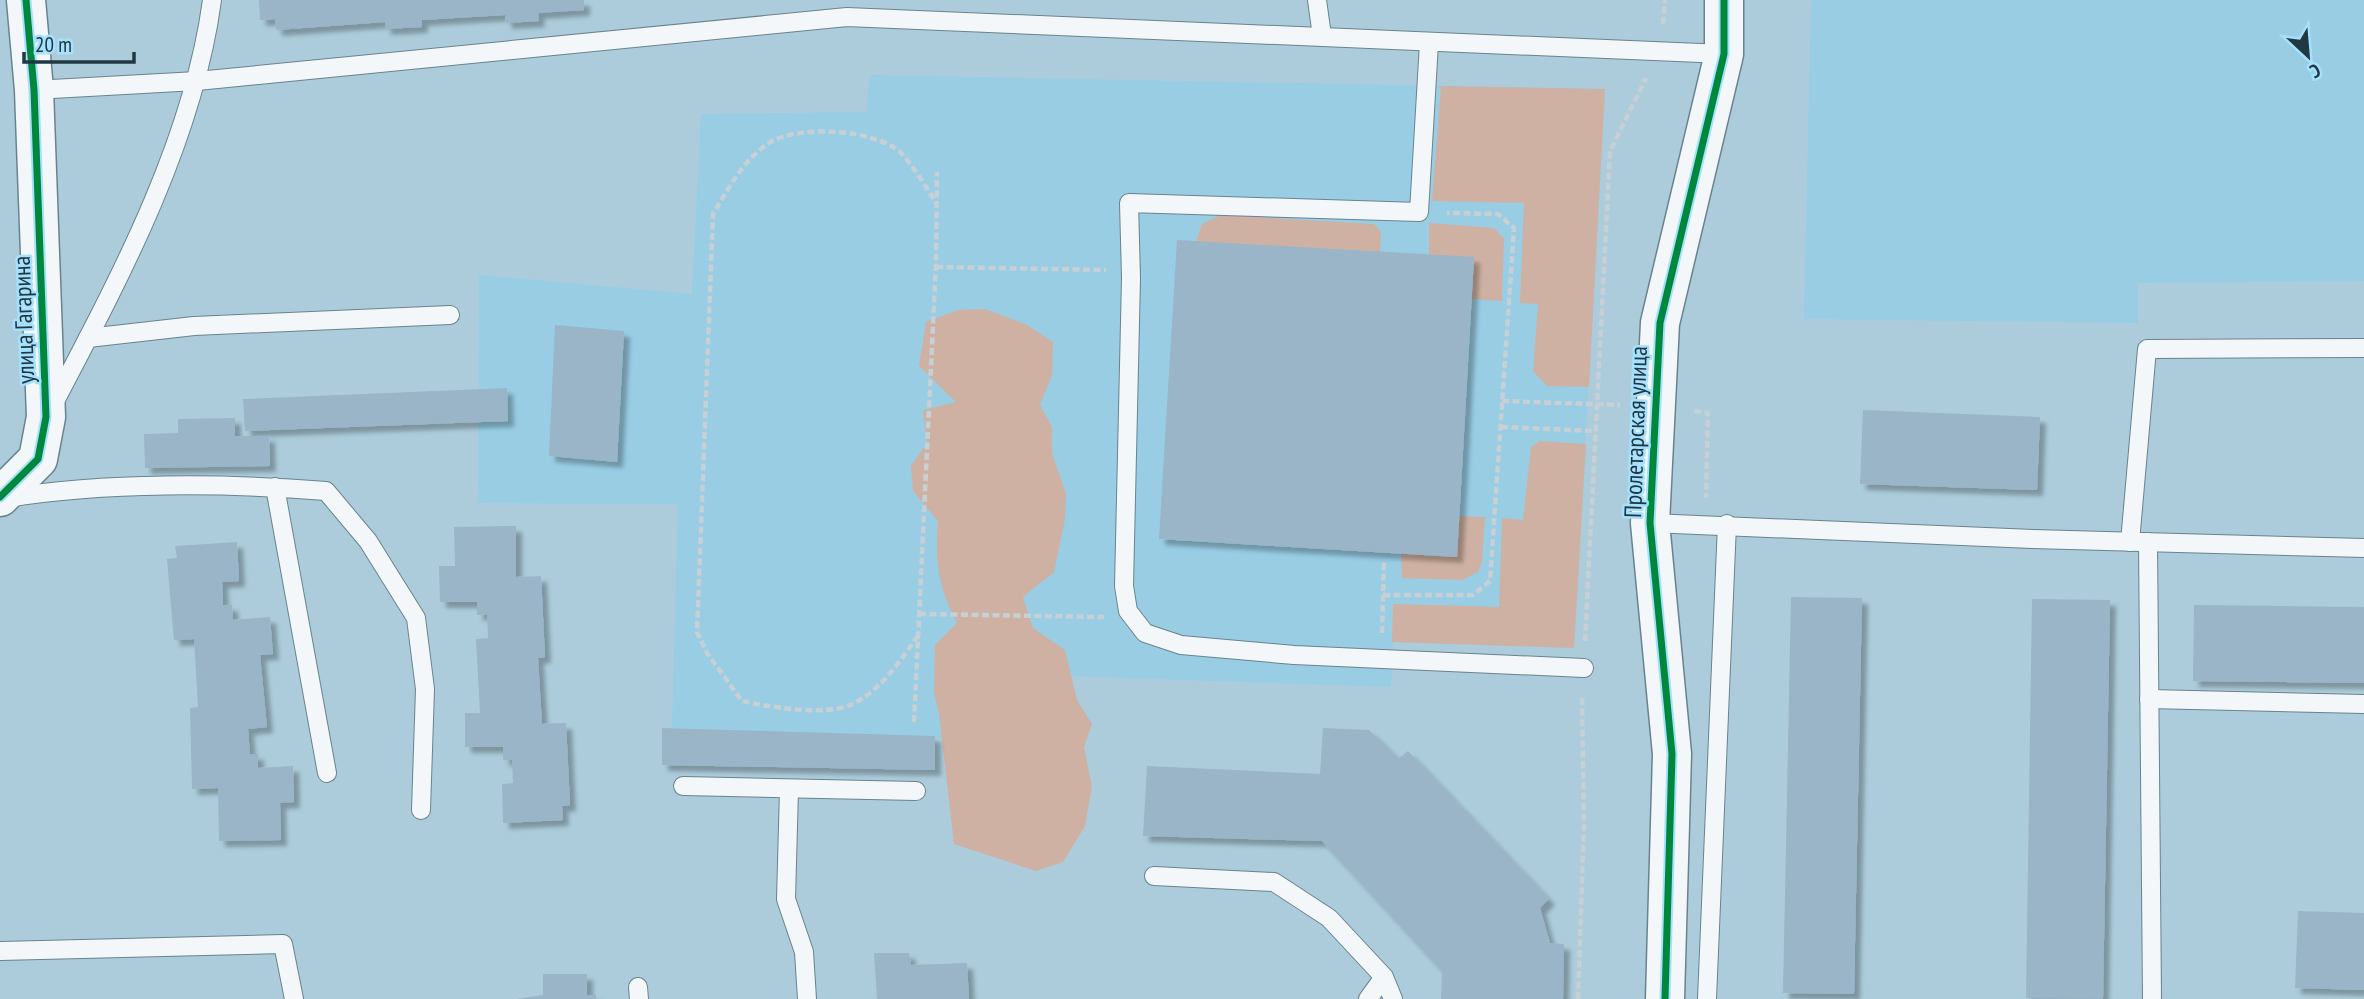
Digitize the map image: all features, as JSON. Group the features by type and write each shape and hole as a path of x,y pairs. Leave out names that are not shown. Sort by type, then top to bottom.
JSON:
{"street":[{"name":"улица Гагарина","path":"0,498 38,459 46,417 34,90 26,0"},
{"name":"Пролетарская улица","path":"1665,999 1672,754 1650,523 1660,323 1724,54 1724,0"}],"lane":[{"path":"46,417 139,235 197,81 212,0"},
{"path":"208,27 224,0"},
{"path":"1317,0 1322,36"},
{"path":"34,90 197,81 847,9 1430,43 1724,54"},
{"path":"1430,43 1419,212 1129,203 1131,278 1124,586 1128,611 1145,633 1181,645 1382,659 1584,668"},
{"path":"88,338 194,326 450,316"},
{"path":"2152,999 2149,699 2139,542 2147,349 2364,348"},
{"path":"0,498 63,488 275,487 326,491 368,541 416,618 425,690 421,810"},
{"path":"275,487 327,773"},
{"path":"1650,523 2364,548"},
{"path":"1707,999 1727,524"},
{"path":"2149,699 2364,704"},
{"path":"683,786 916,791"},
{"path":"789,790 786,899 804,952 807,999"},
{"path":"1154,876 1274,882 1329,918 1384,977 1393,999"},
{"path":"0,951 283,944 294,999"},
{"path":"1368,999 1384,977"}],"path":[{"path":"1578,999 1584,825 1581,722 1595,404 1610,151 1661,50 1665,0"},
{"path":"918,636 886,678 849,706 788,710 742,701 697,632 713,214 746,162 771,141 814,131 866,135 901,153 936,203"},
{"path":"914,722 936,267 937,172"},
{"path":"1383,595 1473,595 1490,581 1514,228 1498,214 1419,212"},
{"path":"936,267 1081,269"},
{"path":"1502,401 1595,404"},
{"path":"1687,410 1708,413 1705,524"},
{"path":"1500,427 1594,431"},
{"path":"1382,659 1384,560"},
{"path":"919,614 1077,616"}],"shaded area":[{"path":"1811,0 2364,0 2364,281 2138,283 2138,323 1804,319"},
{"path":"870,75 1605,89 1574,648 1393,642 1391,687 1038,675 1031,741 672,728 678,504 478,503 479,275 692,294 701,114 866,112"},
{"path":"1441,86 1605,89 1589,387 1547,386 1533,371 1538,304 1520,303 1524,203 1432,201"},
{"path":"1221,215 1374,224 1381,232 1380,252 1196,242 1202,224"},
{"path":"1429,223 1494,228 1504,238 1502,301 1472,299 1474,258 1429,255"},
{"path":"985,309 1027,325 1053,342 1052,375 1040,405 1052,427 1052,453 1066,494 1065,519 1054,572 1023,597 1033,628 1065,650 1077,700 1092,724 1084,747 1092,787 1085,826 1063,862 1036,871 954,844 939,714 934,693 935,645 957,623 939,574 938,521 913,491 911,466 927,443 923,410 956,402 919,366 926,322 958,310"},
{"path":"1540,441 1586,444 1574,648 1392,642 1393,604 1499,607 1502,518 1523,520 1531,447"},
{"path":"1459,516 1485,517 1482,562 1478,572 1462,580 1402,578 1401,553"}],"building":[{"path":"259,0 584,0 584,10 538,13 539,21 506,23 505,15 422,20 422,27 385,29 385,22 276,30 275,19 260,20"},
{"path":"1177,240 1474,257 1457,557 1159,539"},
{"path":"555,325 624,331 617,462 549,456"},
{"path":"507,388 508,421 245,431 243,399"},
{"path":"1863,410 2040,417 2037,490 1860,484"},
{"path":"235,418 235,436 269,436 270,466 145,468 144,434 178,433 178,419"},
{"path":"516,526 516,577 541,576 545,657 538,658 542,724 566,723 570,805 562,806 563,820 503,823 502,784 513,783 512,760 503,760 503,747 465,747 465,713 480,713 476,639 488,638 487,614 477,615 477,602 440,602 439,566 455,566 454,527"},
{"path":"237,542 239,581 222,582 223,605 232,605 233,620 270,617 273,654 260,655 267,727 248,729 250,754 258,754 258,768 293,766 294,802 280,803 281,840 219,841 218,788 192,789 190,708 198,707 194,639 174,640 167,559 177,558 175,546"},
{"path":"1791,597 1862,598 1854,994 1783,993"},
{"path":"2032,599 2110,600 2103,999 2026,998"},
{"path":"2194,605 2364,607 2364,683 2193,681"},
{"path":"662,728 935,736 935,770 662,765"},
{"path":"1323,728 1369,730 1398,759 1408,751 1549,899 1540,908 1550,943 1564,944 1563,999 1441,999 1442,971 1322,841 1143,836 1147,766 1320,774"},
{"path":"2298,911 2364,913 2364,990 2295,988"},
{"path":"874,953 909,953 911,965 967,963 969,999 877,999"},
{"path":"543,974 587,974 587,995 596,995 596,999 516,999 543,995"}],"cycle path":[{"path":"0,497 38,459 46,417 34,90 26,0"},
{"path":"1665,999 1672,754 1650,523 1660,323 1724,54 1724,0"}]}
